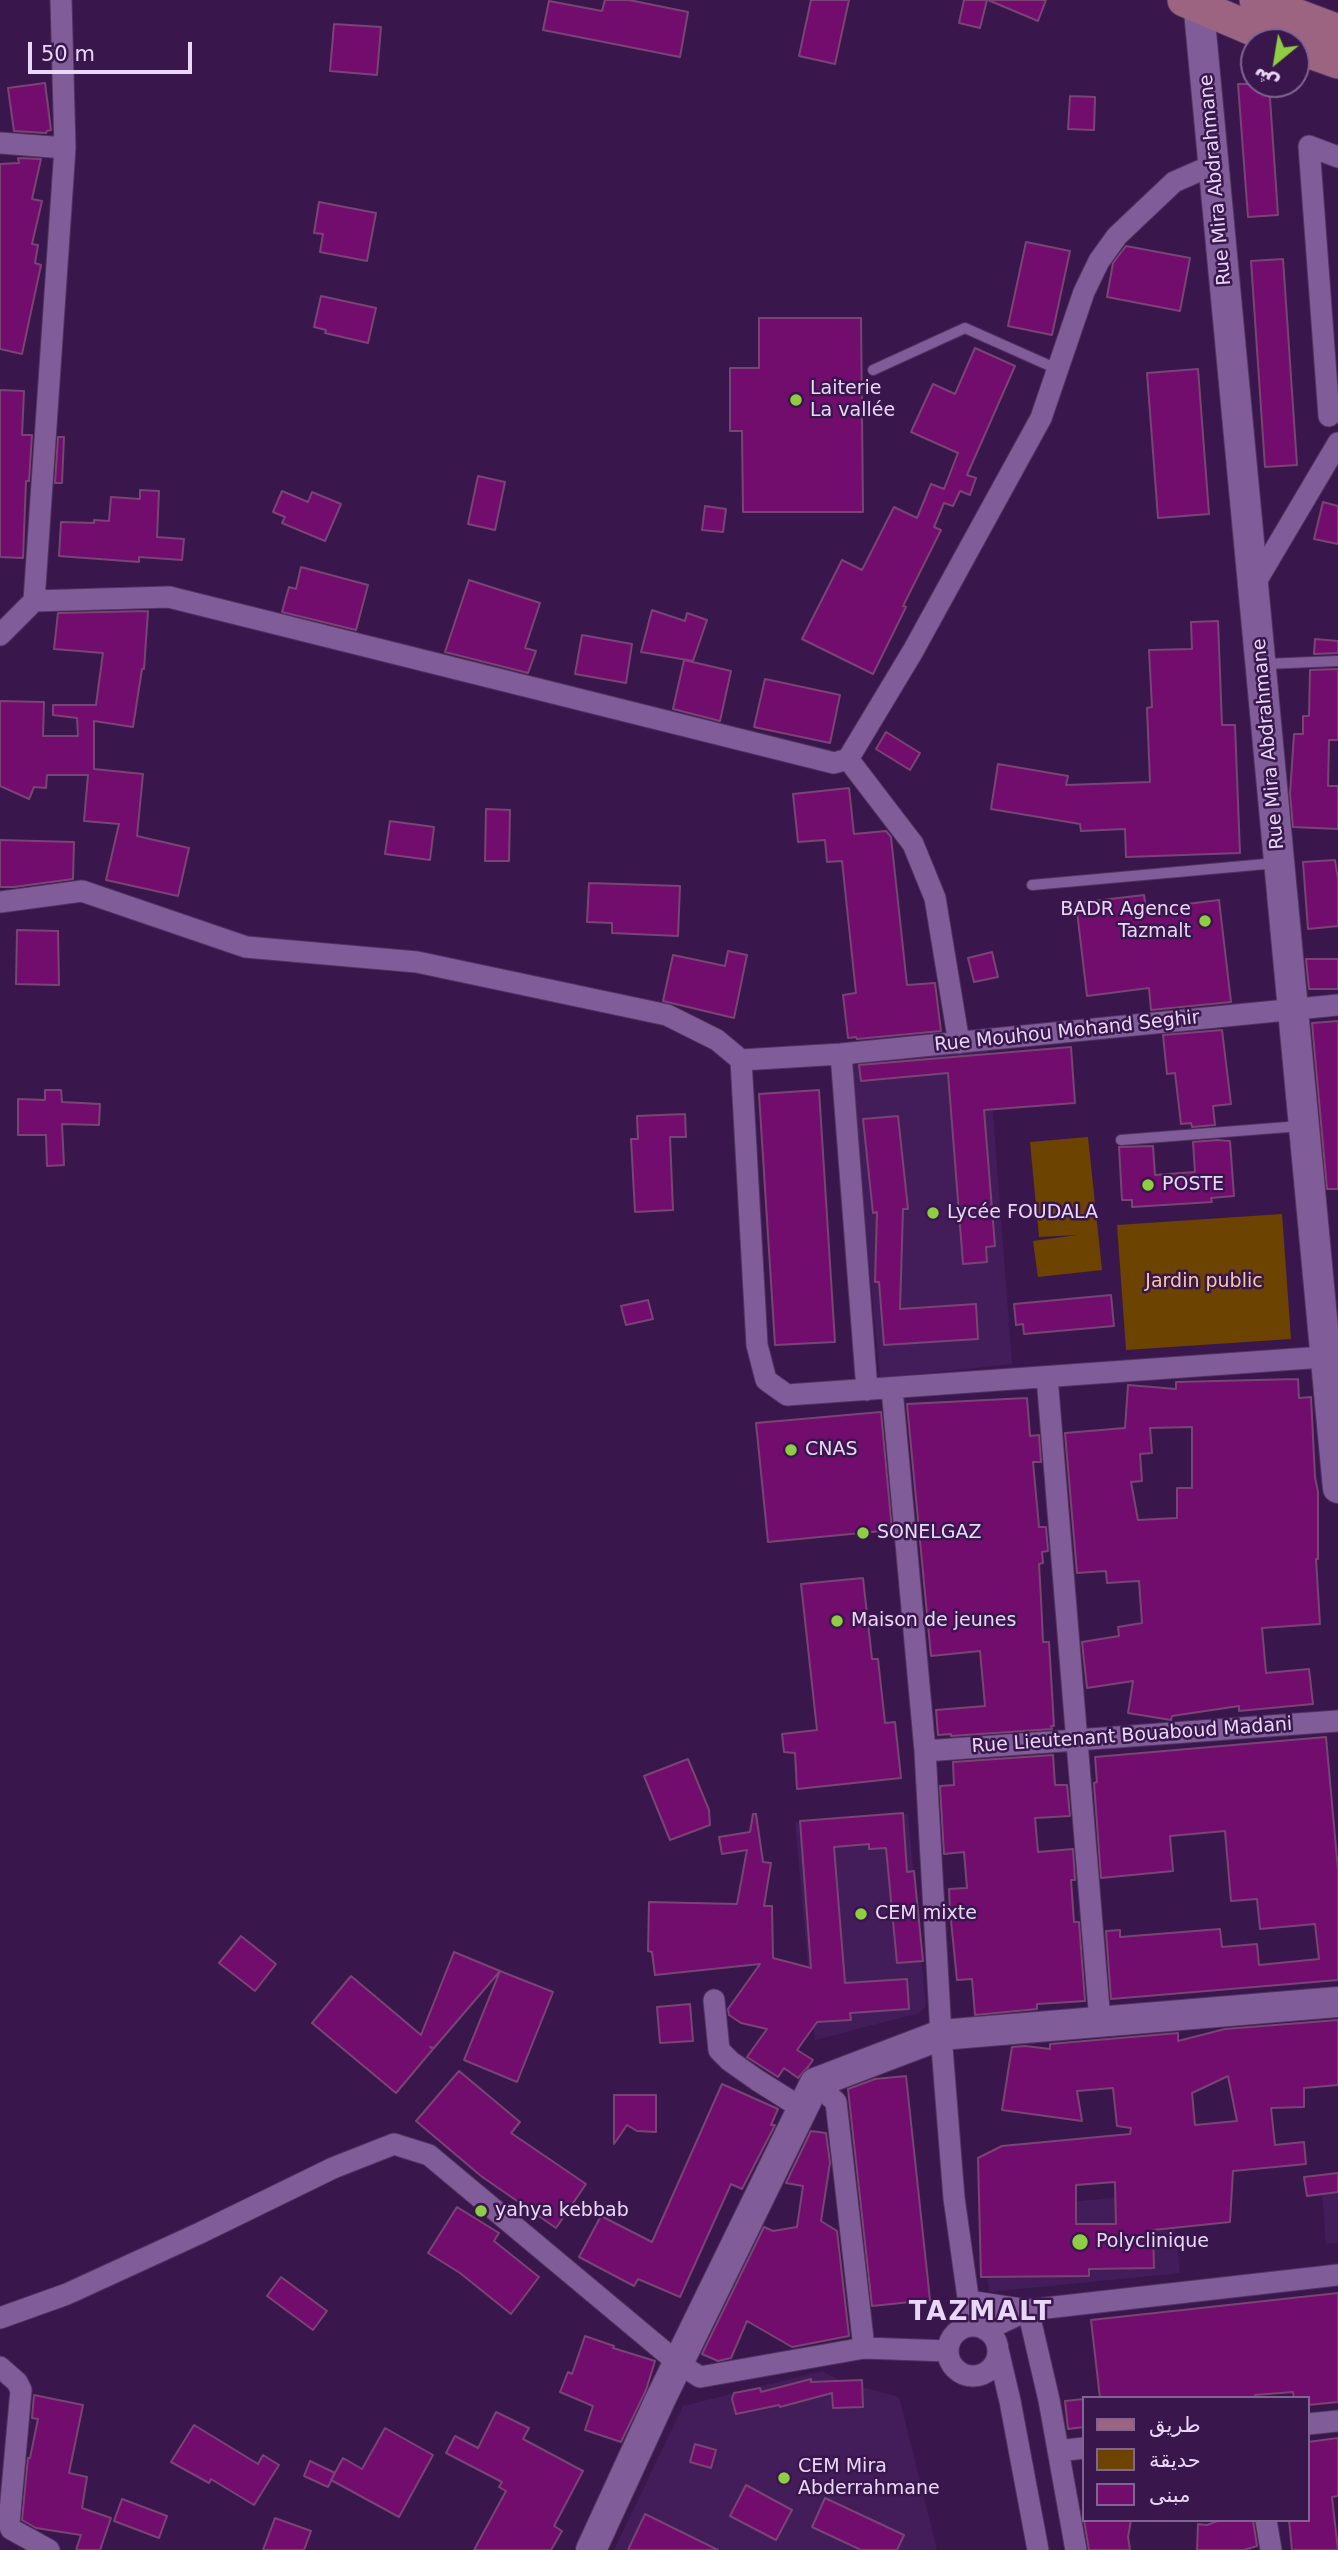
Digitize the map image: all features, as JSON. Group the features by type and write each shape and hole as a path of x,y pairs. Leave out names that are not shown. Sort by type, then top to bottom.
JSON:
{"main road":[{"path":"1256,0 1338,31"},
{"path":"1194,2 1252,28"},
{"name":"Rue Mira Abdrahmane","path":"1194,2 1215,164 1304,1125 1332,1357 1338,1488"},
{"path":"1310,52 1338,62"},
{"path":"591,2550 678,2363 809,2096 941,2035 1338,2002"}],"street":[{"path":"0,635 34,601 65,148 61,0"},
{"path":"0,143 65,148"},
{"path":"1329,416 1309,146 1338,157"},
{"path":"34,601 169,597 835,763 848,759 913,651 1041,418 1084,292 1099,261 1116,236 1174,182 1215,164"},
{"path":"1254,585 1338,443"},
{"path":"848,759 912,844 935,898 959,1042"},
{"path":"0,902 82,891 246,947 417,962 667,1015 718,1040 741,1060 757,1345 766,1380 787,1395 1332,1357"},
{"name":"Rue Mouhou Mohand Seghir","path":"741,1060 841,1055 1338,1005"},
{"path":"841,1055 867,1390"},
{"path":"1047,1377 1100,2022"},
{"path":"892,1389 925,1751 941,2035 954,2198 968,2301 979,2328 993,2336 998,2350 1038,2550"},
{"name":"Rue Lieutenant Bouaboud Madani","path":"925,1751 1338,1721"},
{"path":"714,2000 719,2050 730,2061 757,2080 836,2102 864,2348"},
{"path":"0,2318 67,2294 333,2168 394,2144 429,2155 678,2363 700,2377 864,2348 947,2351"},
{"path":"998,2350 992,2368 972,2376 956,2370 950,2363 947,2351 954,2334 963,2328 979,2328 1028,2310 1338,2275"},
{"path":"968,2301 1028,2310"},
{"path":"1028,2310 1049,2400 1076,2550"},
{"path":"0,2367 22,2390 9,2523 11,2529 49,2550"},
{"path":"1310,2424 1338,2421"},
{"path":"1058,2451 1082,2448"},
{"path":"1266,2522 1271,2550"}],"lane":[{"path":"873,369 965,328 1057,369"},
{"path":"1261,664 1338,661"},
{"path":"1032,884 1280,863"},
{"path":"1121,1140 1304,1125"}],"shaded area":[{"name":"Lycée FOUDALA","path":"988,1047 1012,1364 880,1378 850,1063"},
{"name":"CEM mixte","path":"908,1814 926,2006 919,2013 815,2040 795,1822"},
{"path":"1338,2179 1338,2243 1326,2244 1321,2180"},
{"name":"Polyclinique","path":"1171,2192 1180,2273 989,2292 980,2211"},
{"name":"CEM Mira Abderrahmane","path":"822,2371 842,2382 899,2397 937,2550 614,2550 683,2406"}],"green space":[{"path":"1088,1137 1102,1270 1038,1277 1033,1241 1078,1235 1039,1237 1030,1142"},
{"name":"Jardin public","path":"1282,1214 1291,1339 1126,1350 1117,1225"}],"building":[{"path":"605,0 629,0 688,12 680,57 543,30 549,1 602,11"},
{"path":"811,0 849,0 835,64 799,56"},
{"path":"964,0 987,0 980,28 959,23"},
{"path":"988,0 1046,0 1038,21"},
{"path":"334,24 381,27 377,75 330,71"},
{"path":"45,83 51,130 46,133 14,131 8,88"},
{"path":"1238,84 1240,98 1270,98 1278,215 1248,217"},
{"path":"1070,96 1095,97 1094,130 1068,129"},
{"path":"18,158 41,159 32,199 42,201 32,244 38,245 35,263 41,265 22,354 0,349 0,164 19,163"},
{"path":"319,202 376,213 367,261 320,252 323,234 314,233"},
{"path":"1026,242 1070,251 1052,335 1008,326"},
{"path":"1126,246 1190,258 1180,311 1107,297 1113,263"},
{"path":"1283,259 1297,465 1265,467 1251,261"},
{"path":"321,296 376,308 368,343 325,333 326,330 314,327"},
{"name":"Laiterie La vallée","path":"759,318 861,318 863,512 743,512 742,431 730,431 730,368 759,368"},
{"path":"975,348 1015,366 967,475 976,478 970,495 960,491 953,506 944,503 934,527 941,530 873,674 802,639 842,560 862,570 894,507 917,518 931,484 944,489 958,453 911,432 933,384 955,394"},
{"path":"1198,369 1209,514 1158,518 1147,373"},
{"path":"0,390 24,391 22,435 32,435 29,481 26,481 23,558 0,557"},
{"path":"58,437 64,437 62,483 55,483"},
{"path":"478,476 505,482 495,530 468,524"},
{"path":"140,490 159,491 157,537 184,539 182,560 139,557 139,562 59,556 61,522 109,521 111,497 140,499"},
{"path":"282,491 308,502 312,492 341,504 325,541 282,523 285,517 273,512"},
{"path":"1323,502 1338,506 1338,544 1314,539"},
{"path":"705,506 726,509 723,532 702,530"},
{"path":"301,567 368,585 356,630 282,612 289,587 296,589"},
{"path":"469,580 540,603 525,648 536,651 528,673 445,652"},
{"path":"652,610 685,621 687,613 707,620 693,661 641,652"},
{"path":"148,611 144,669 133,727 94,721 94,769 143,774 137,836 189,848 178,896 106,880 119,824 84,821 88,775 47,775 46,788 34,787 29,799 0,786 0,701 44,702 43,736 78,736 77,718 53,715 53,705 96,705 103,653 54,649 58,613"},
{"path":"1218,621 1222,725 1235,725 1240,853 1126,857 1125,829 1081,831 1080,824 991,809 998,764 1068,776 1066,785 1150,782 1147,708 1152,707 1149,650 1192,649 1191,622"},
{"path":"582,635 632,644 626,683 575,674"},
{"path":"1315,639 1338,641 1338,653 1314,654"},
{"path":"684,660 731,671 720,721 673,709"},
{"path":"1338,669 1338,740 1329,740 1328,786 1338,786 1338,829 1293,827 1290,794 1294,734 1303,734 1303,716 1309,716 1310,670"},
{"path":"765,679 840,695 830,743 754,727"},
{"path":"886,732 920,753 910,770 876,749"},
{"path":"849,788 854,834 886,831 891,837 907,985 935,983 941,1031 848,1038 843,995 856,993 842,861 827,862 825,840 798,842 793,794"},
{"path":"486,809 510,810 509,861 485,861"},
{"path":"390,821 434,827 430,860 385,854"},
{"path":"0,840 74,842 73,879 0,887"},
{"path":"1335,860 1338,879 1338,926 1308,929 1303,862"},
{"path":"589,883 680,886 678,936 612,933 612,923 587,922"},
{"path":"1144,895 1146,909 1219,900 1231,1002 1151,1010 1149,988 1087,996 1076,903"},
{"path":"17,930 58,931 59,985 16,984"},
{"path":"728,951 747,955 734,1018 663,1001 673,955 725,966"},
{"path":"992,952 998,977 974,982 968,958"},
{"path":"1306,959 1338,959 1338,989 1309,989"},
{"path":"1338,1021 1338,1189 1327,1189 1312,1023"},
{"path":"1222,1030 1231,1104 1213,1106 1215,1125 1192,1127 1191,1123 1181,1124 1175,1073 1167,1074 1163,1035"},
{"path":"1071,1047 1075,1103 984,1110 995,1246 986,1247 987,1262 963,1264 948,1073 861,1081 859,1065"},
{"path":"45,1090 61,1090 62,1102 100,1104 99,1125 62,1124 64,1165 47,1166 46,1135 18,1135 18,1099 45,1100"},
{"path":"819,1090 835,1342 775,1345 759,1094"},
{"path":"685,1114 686,1137 670,1137 673,1210 635,1212 631,1139 638,1139 637,1116"},
{"path":"898,1116 908,1209 903,1209 900,1309 976,1304 978,1339 884,1345 879,1282 875,1282 877,1212 873,1213 863,1119"},
{"path":"1230,1141 1234,1196 1211,1198 1212,1202 1132,1207 1132,1200 1122,1200 1119,1147 1153,1146 1155,1175 1195,1172 1193,1142"},
{"path":"1111,1295 1114,1326 1024,1334 1023,1324 1016,1325 1014,1304"},
{"path":"648,1300 653,1319 626,1325 621,1306"},
{"path":"1298,1379 1299,1398 1311,1397 1318,1492 1316,1559 1320,1624 1262,1628 1266,1673 1309,1669 1313,1704 1239,1711 1239,1706 1172,1716 1171,1720 1128,1713 1133,1681 1087,1688 1082,1642 1119,1636 1118,1627 1142,1623 1139,1581 1107,1583 1106,1571 1077,1573 1065,1433 1125,1428 1128,1385 1176,1389 1176,1382","holes":["1192,1427 1192,1488 1177,1488 1177,1518 1138,1520 1131,1482 1142,1481 1140,1454 1152,1453 1150,1428"]},
{"path":"1027,1398 1030,1436 1039,1435 1041,1462 1033,1462 1039,1527 1046,1527 1048,1551 1042,1552 1043,1563 1039,1564 1043,1642 1049,1642 1054,1726 1051,1726 1052,1729 938,1735 936,1710 985,1706 980,1651 931,1656 907,1404"},
{"path":"881,1412 892,1530 768,1542 756,1423"},
{"path":"863,1578 872,1659 878,1659 885,1723 895,1722 901,1778 797,1789 795,1753 784,1752 782,1734 817,1730 801,1584"},
{"path":"1326,1737 1338,1870 1338,1980 1111,1999 1106,1931 1120,1930 1120,1937 1220,1929 1222,1947 1257,1944 1259,1965 1319,1959 1315,1924 1260,1929 1257,1899 1231,1901 1225,1831 1170,1836 1173,1871 1101,1878 1094,1783 1097,1782 1095,1757"},
{"path":"1053,1755 1055,1785 1067,1785 1070,1816 1035,1818 1038,1852 1073,1849 1075,1880 1071,1880 1074,1922 1079,1922 1085,2001 1037,2004 1037,2009 975,2015 972,1979 957,1980 950,1911 949,1889 967,1888 964,1852 944,1854 940,1786 954,1785 953,1762"},
{"path":"688,1759 709,1810 710,1825 670,1840 644,1776"},
{"path":"903,1813 907,1872 914,1871 923,1961 897,1963 886,1848 869,1849 869,1844 834,1847 845,1983 907,1979 909,2009 850,2013 851,2020 817,2022 797,2050 813,2060 798,2078 784,2068 778,2077 747,2057 767,2029 741,2023 729,2015 728,2009 760,1964 655,1975 652,1952 648,1951 649,1902 737,1904 747,1850 722,1854 719,1837 750,1832 753,1814 756,1814 763,1862 771,1863 764,1906 772,1906 773,1958 811,1968 800,1821"},
{"path":"241,1936 276,1964 255,1991 219,1963"},
{"path":"454,1952 500,1971 434,2048 430,2047 433,2049 396,2093 312,2023 351,1976 421,2035"},
{"path":"500,1971 553,1992 517,2082 464,2060"},
{"path":"690,2004 693,2041 660,2043 657,2007"},
{"path":"1338,2020 1338,2085 1304,2088 1304,2107 1271,2108 1275,2145 1304,2142 1306,2164 1233,2171 1230,2222 1153,2230 1154,2268 1089,2269 1089,2276 981,2277 978,2158 1002,2146 1130,2134 1131,2128 1117,2126 1113,2088 1077,2091 1082,2121 1002,2110 1012,2047 1050,2049 1050,2044 1178,2033 1178,2041 1225,2029","holes":["1228,2076 1237,2121 1195,2125 1192,2093","1115,2182 1116,2224 1076,2224 1076,2185"]},
{"path":"459,2071 520,2122 511,2133 586,2184 556,2228 481,2176 416,2121"},
{"path":"906,2076 930,2300 872,2306 848,2089 875,2079"},
{"path":"722,2084 778,2109 771,2125 775,2125 742,2189 731,2184 680,2297 638,2279 634,2286 579,2257 601,2216 652,2242"},
{"path":"614,2095 656,2095 656,2132 637,2131 627,2125 614,2144"},
{"path":"811,2131 826,2133 830,2163 821,2221 837,2231 849,2336 792,2347 747,2321 731,2358 718,2361 702,2354 764,2227 773,2231 797,2227 803,2186 786,2183"},
{"path":"1338,2173 1338,2192 1307,2196 1304,2177"},
{"path":"457,2207 499,2233 494,2241 539,2277 511,2314 460,2273 428,2253"},
{"path":"281,2277 327,2311 313,2330 267,2296"},
{"path":"1338,2293 1338,2402 1310,2405 1310,2396 1294,2396 1293,2392 1255,2396 1100,2396 1091,2320"},
{"path":"585,2336 655,2361 646,2390 621,2442 585,2430 593,2406 560,2392 568,2372 572,2374"},
{"path":"811,2379 811,2382 862,2380 863,2407 833,2408 832,2393 780,2407 779,2405 736,2414 732,2399 734,2393 760,2388 761,2392"},
{"path":"34,2395 83,2405 69,2473 87,2477 82,2508 111,2518 100,2550 76,2550 81,2535 36,2528 22,2520 28,2458 38,2419 32,2418"},
{"path":"1082,2399 1082,2427 1068,2429 1065,2401"},
{"path":"496,2412 529,2428 523,2439 583,2471 554,2526 562,2531 551,2550 474,2550 506,2491 499,2487 502,2482 446,2453 455,2436 478,2448"},
{"path":"194,2425 258,2464 263,2455 279,2465 254,2505 211,2479 209,2483 171,2462"},
{"path":"385,2428 433,2455 399,2517 331,2480 343,2458 362,2469"},
{"path":"1338,2438 1338,2496 1332,2497 1338,2550 1292,2550 1289,2522 1310,2522 1310,2442"},
{"path":"695,2444 716,2450 711,2468 690,2462"},
{"path":"310,2461 335,2473 328,2487 304,2476"},
{"path":"746,2485 792,2510 776,2540 730,2516"},
{"path":"825,2498 904,2535 897,2550 861,2550 812,2527"},
{"path":"122,2499 167,2516 159,2538 114,2521"},
{"path":"645,2514 718,2550 628,2550"},
{"path":"275,2518 311,2531 304,2550 263,2550"},
{"path":"1084,2522 1131,2522 1128,2537 1130,2550 1089,2550"},
{"path":"1215,2522 1253,2522 1257,2546 1244,2550 1197,2550 1198,2524"}],"place":[{"name":"Laiterie La vallée","path":"796,400"},
{"name":"BADR Agence Tazmalt","path":"1205,921"},
{"name":"POSTE","path":"1148,1185"},
{"name":"Lycée FOUDALA","path":"933,1213"},
{"name":"CNAS","path":"791,1450"},
{"name":"SONELGAZ","path":"863,1533"},
{"name":"Maison de jeunes","path":"837,1621"},
{"name":"CEM mixte","path":"861,1914"},
{"name":"yahya kebbab","path":"481,2211"},
{"name":"Polyclinique","path":"1080,2242"},
{"name":"CEM Mira Abderrahmane","path":"784,2478"}],"district":[{"name":"TAZMALT","path":"981,2313"}]}
